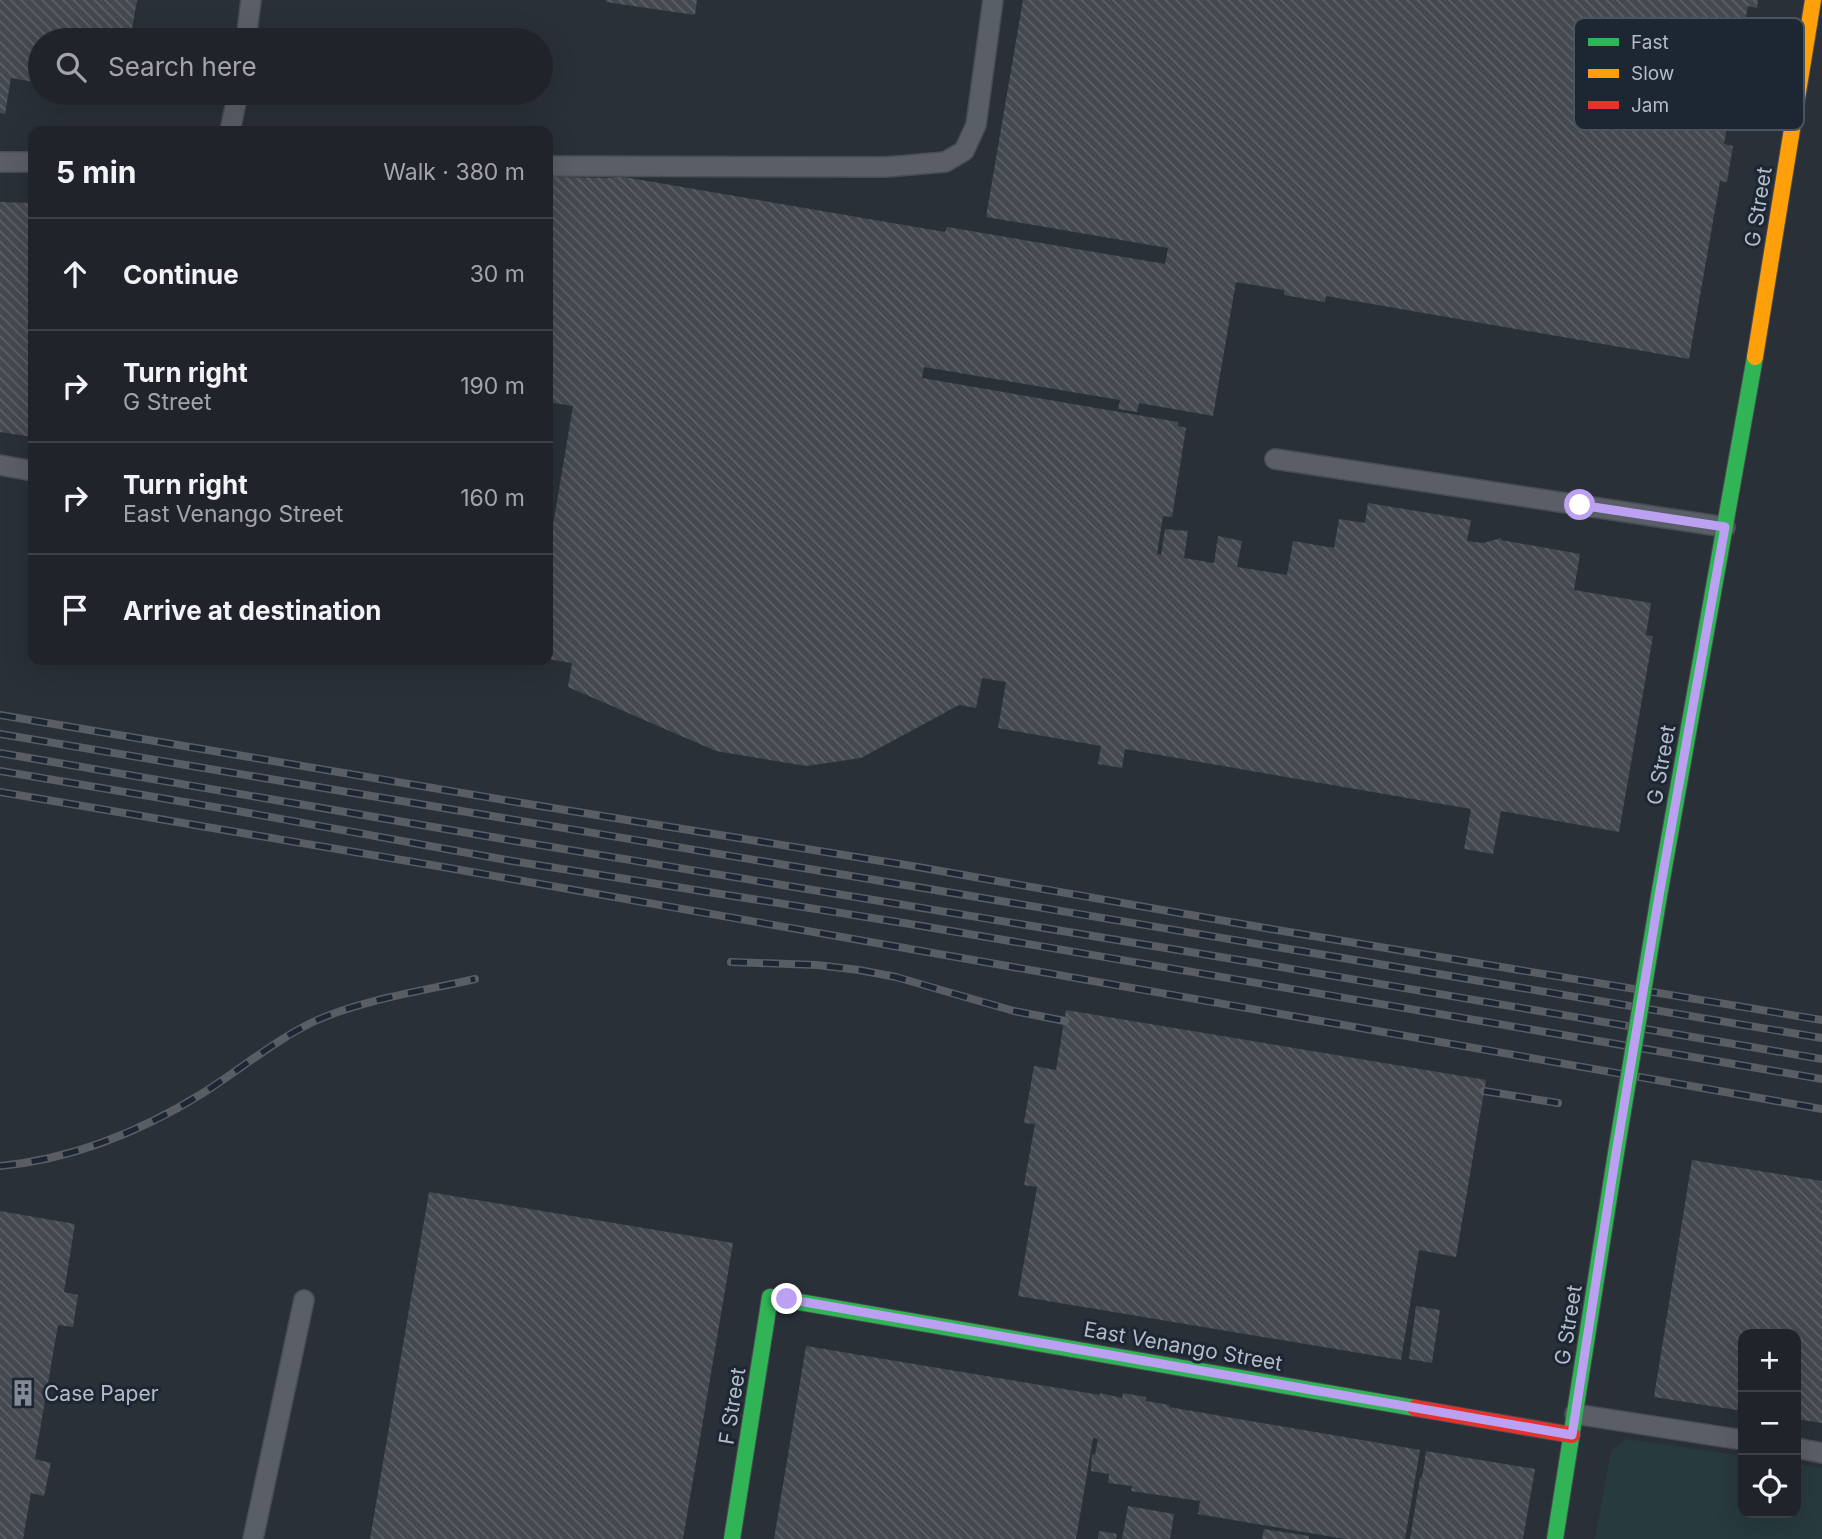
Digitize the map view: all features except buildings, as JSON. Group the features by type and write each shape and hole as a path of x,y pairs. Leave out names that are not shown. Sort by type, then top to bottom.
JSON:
{"street":[{"name":"G Street","path":"1804,55 1813,0"},
{"name":"G Street","path":"1555,1539 1660,890 1754,363 1792,130"},
{"name":"F Street","path":"732,1539 770,1297 787,1299"},
{"name":"East Venango Street","path":"787,1299 1572,1435"}],"lane":[{"path":"248,28 251,0"},
{"path":"553,166 886,167 945,162 964,151 976,125 993,0"},
{"path":"231,126 235,105"},
{"path":"0,162 28,162"},
{"path":"1275,459 1725,527"},
{"path":"0,465 28,470"},
{"path":"253,1539 304,1300"},
{"path":"1575,1415 1738,1439"},
{"path":"1801,1449 1822,1453"}],"green space":[{"path":"1627,1439 1738,1455 1738,1518 1801,1518 1801,1465 1822,1468 1822,1539 1595,1539 1611,1451"}],"railway":[{"path":"0,715 1822,1020"},
{"path":"0,734 1822,1038"},
{"path":"0,753 1822,1059"},
{"path":"0,771 512,861 910,924 1822,1079"},
{"path":"0,792 1822,1109"},
{"path":"731,962 817,965 859,970 896,977 1014,1011 1065,1021"},
{"path":"0,1166 54,1157 131,1131 180,1107 272,1046 334,1013 373,1001 475,979"},
{"path":"1484,1091 1558,1103"}],"traffic: fast":[{"path":"1660,890 1755,357"},
{"path":"1616,1153 1660,890"},
{"path":"1555,1539 1616,1153"},
{"path":"732,1539 770,1297 1415,1408"}],"traffic: slow":[{"path":"1804,55 1813,0"},
{"path":"1755,357 1792,130"}],"traffic: jam":[{"path":"1415,1408 1572,1435"}],"place":[{"name":"Case Paper","path":"23,1393"}],"route":[{"path":"787,1299 1572,1435 1660,890 1725,527 1580,505"}]}
